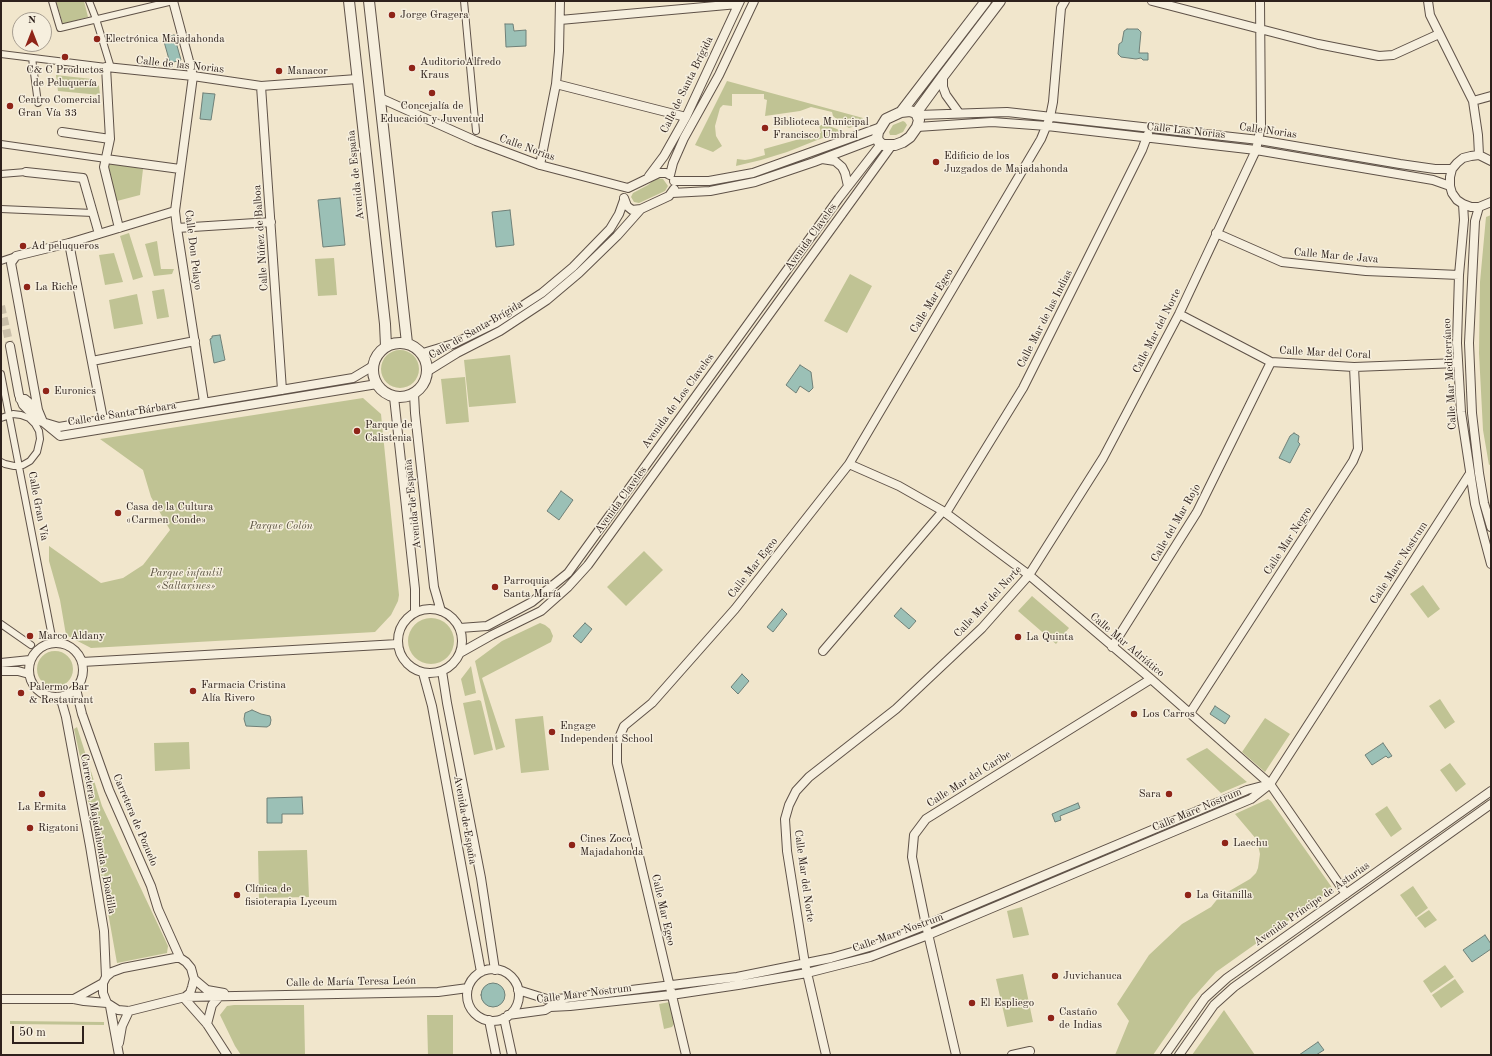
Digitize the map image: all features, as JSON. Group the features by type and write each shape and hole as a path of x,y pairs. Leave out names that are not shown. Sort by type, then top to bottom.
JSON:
{"street":[{"path":"52,1 60,28 173,1 193,76"},
{"path":"89,1 96,19 108,68 110,139 104,167 119,228"},
{"name":"Avenida de España","path":"349,1 385,324 386,346"},
{"path":"369,1 407,343"},
{"path":"464,1 476,131"},
{"path":"540,165 556,84 559,51 560,1"},
{"name":"Calle de Santa Brígida","path":"672,193 675,187 672,178 673,163 684,138 719,75 754,1"},
{"path":"901,112 986,1"},
{"path":"917,114 942,76 1000,1"},
{"name":"Calle Mar Egeo","path":"686,1055 617,763 617,743 624,726 652,703 735,609 849,464 1041,139 1050,117 1053,102 1061,8 1065,1"},
{"path":"1152,1 1318,44 1379,56 1393,55 1439,34"},
{"name":"Calle Mar del Norte","path":"826,1055 805,964 787,851 785,819 788,804 796,791 809,777 896,709 982,628 1029,575 1103,458 1179,314 1256,150 1259,140 1260,126 1260,1"},
{"path":"1428,1 1430,15 1473,100 1478,135 1479,156"},
{"path":"560,20 692,5 739,2"},
{"name":"Calle de Santa Brígida","path":"649,176 664,156 686,117 739,2"},
{"name":"Calle de las Norias","path":"1,54 108,68 193,76 261,86 358,79"},
{"path":"32,58 38,103"},
{"name":"Calle Don Pelayo","path":"193,76 175,211 176,228 204,402"},
{"path":"942,76 943,87 946,95 959,113"},
{"path":"556,84 686,117"},
{"name":"Calle Núñez de Balboa","path":"261,86 282,390"},
{"path":"1473,100 1491,96"},
{"name":"Calle Norias","path":"380,98 476,141 540,165 628,188"},
{"path":"624,200 627,206 632,210 641,209 672,193 710,192 755,182 879,141 892,145 903,142 910,137 917,127 919,120 917,114 910,111 901,112 886,119 880,127 879,141"},
{"name":"Calle Norias","path":"917,114 1007,112 1259,140 1400,164 1435,169 1452,169"},
{"name":"Calle Las Norias","path":"917,127 992,122 1046,126 1256,150 1433,180 1450,186"},
{"path":"628,188 649,176 659,173 666,173 672,178 709,181 753,173 880,127"},
{"name":"Calle Mar de las Indias","path":"823,651 945,512 1023,388 1147,138 1150,128"},
{"path":"62,132 110,139"},
{"name":"Avenida de Los Claveles","path":"460,628 487,626 532,602 568,573 879,141"},
{"path":"1,144 180,170"},
{"name":"Avenida Claveles","path":"460,653 492,635 541,611 568,587 588,566 892,145"},
{"path":"1491,161 1479,156 1463,158 1452,169 1450,178 1452,193 1457,200 1463,204 1471,207 1479,207 1491,202"},
{"path":"821,159 835,161 842,167 848,186"},
{"path":"1,174 26,172 83,178 99,234"},
{"name":"Calle de Santa Brígida","path":"422,353 453,344 496,323 542,293 573,267 610,229 619,214 624,200 624,194 628,188"},
{"name":"Calle Mar Mediterráneo","path":"1463,204 1464,220 1459,275 1458,343 1461,412 1474,504 1491,564"},
{"name":"Calle Mar Mediterráneo","path":"1479,207 1476,221 1469,344 1472,412 1479,473 1484,503 1491,527"},
{"path":"1,209 93,212"},
{"name":"Calle de Santa Brígida","path":"428,371 457,353 500,331 547,300 579,273 617,236 641,209"},
{"path":"1,261 69,243 175,211"},
{"path":"176,228 271,222"},
{"name":"Calle Mar de Java","path":"1216,233 1282,262 1366,271 1459,275"},
{"path":"69,243 103,419"},
{"path":"16,256 11,263 38,410 43,422"},
{"name":"Calle Mar del Coral","path":"1179,314 1271,362 1354,367 1458,363"},
{"path":"92,361 194,341"},
{"path":"400,342 407,343 416,347 422,353 427,362 428,371 426,380 421,388 414,394 394,397 384,392 377,384 373,376 373,366 378,355 386,346 400,342"},
{"path":"10,346 20,399 23,406 36,418 43,422"},
{"name":"Calle del Mar Rojo","path":"1112,647 1197,512 1271,362"},
{"name":"Calle de Santa Bárbara","path":"43,422 60,427 353,378 373,366"},
{"name":"Calle Mar Negro","path":"1190,713 1353,461 1358,449 1354,367"},
{"name":"Calle Gran Vía","path":"1,374 53,642"},
{"name":"Calle de Santa Bárbara","path":"43,422 60,436 377,384"},
{"name":"Avenida de España","path":"414,394 434,587 441,611"},
{"name":"Avenida de España","path":"394,397 415,589 415,612"},
{"path":"20,399 25,399 38,410"},
{"path":"1,418 9,415 21,415 29,418 35,424 40,435 39,448 36,455 30,461 14,466 1,462"},
{"name":"Calle Mar Adriático","path":"849,464 899,486 945,512 1029,575 1151,679 1270,784 1346,894"},
{"name":"Calle Mare Nostrum","path":"518,990 541,996 550,1004 570,1006 671,995 807,973 870,957 928,935 1251,799 1270,784 1469,475"},
{"path":"432,609 441,611 449,615 460,628 462,645 460,653 453,664 442,671 423,673 413,669 400,654 398,636 400,628 415,612 432,609"},
{"path":"1,624 31,646"},
{"path":"53,642 72,648 78,654 82,662 83,674 82,680 76,689 69,694 57,697 42,694 32,682 29,674 30,660 37,650 42,646 53,642"},
{"path":"82,662 398,644"},
{"path":"1,663 30,660"},
{"path":"1,672 18,670 29,674"},
{"name":"Avenida de España","path":"442,671 448,711 480,878 495,970"},
{"name":"Avenida de España","path":"423,673 432,706 480,972"},
{"name":"Calle Mar del Caribe","path":"956,1055 928,935 912,857 914,835 926,818 1151,679"},
{"name":"Carretera de Pozuelo","path":"76,689 82,714 109,790 151,886 158,909 180,958 191,968 194,979"},
{"name":"Carretera Majadahonda a Boadilla","path":"57,697 62,704 66,717 90,846 104,931 105,980 103,993 109,1004"},
{"name":"Calle Mare Nostrum","path":"506,1017 545,1010 550,1004 669,985 737,977 805,964 873,946 1247,790 1270,784"},
{"name":"Avenida Príncipe de Asturias","path":"1164,1055 1205,998 1227,978 1491,791"},
{"name":"Avenida Príncipe de Asturias","path":"1179,1055 1214,1005 1234,987 1491,804"},
{"path":"74,999 105,980 112,972 123,968 165,959 180,958"},
{"path":"495,970 510,976 515,982 518,990 517,1004 506,1017 497,1020 489,1020 476,1014 471,1009 468,1003 468,988 470,982 480,972 495,970"},
{"path":"194,979 190,993 185,998 207,1024 228,1055"},
{"name":"Calle de María Teresa León","path":"194,979 207,990 235,996"},
{"name":"Calle de María Teresa León","path":"129,1011 185,998 438,992 468,988"},
{"path":"207,1024 212,1005 219,997"},
{"path":"1,999 74,999 84,1002 109,1004 118,1010 129,1011 122,1026 118,1053"},
{"path":"109,1004 118,1053"},
{"path":"506,1017 512,1055"},
{"path":"489,1020 496,1055"},
{"path":"1012,1055 1030,1051"}],"green space":[{"path":"56,1 84,1 88,17 63,24"},
{"path":"56,75 92,79 99,86 100,95 58,91"},
{"path":"727,81 863,118 862,124 849,128 833,116 832,112 811,107 800,111 765,116 767,100 764,99 764,94 732,94 732,106 723,105 720,108 715,126 716,136 722,146 713,152 695,145"},
{"path":"903,121 907,125 903,132 896,135 890,135 889,132 893,125"},
{"path":"819,125 826,125 840,131 787,152 736,166 737,159 745,160 765,155 764,149 821,133"},
{"path":"114,164 143,169 140,195 117,201 107,169 109,165"},
{"path":"656,178 663,179 668,186 665,191 639,203 634,202 631,197 633,193 648,185"},
{"path":"1491,215 1491,464 1489,465 1483,430 1479,353 1480,282 1486,217"},
{"path":"129,233 143,277 133,280 120,236"},
{"path":"157,241 161,269 174,269 172,274 154,276 145,244"},
{"path":"114,253 123,282 105,285 99,255"},
{"path":"334,258 337,295 318,296 315,259"},
{"path":"850,274 872,286 847,333 824,321"},
{"path":"164,289 169,317 157,319 152,291"},
{"path":"137,294 143,324 114,329 109,300"},
{"path":"396,350 404,350 414,355 418,362 418,376 414,383 404,388 396,388 386,383 384,380 381,373 381,365 386,355 389,353"},
{"path":"510,355 516,403 469,407 464,360"},
{"path":"465,377 469,422 446,424 441,379"},
{"name":"Parque Colón","path":"363,398 381,414 399,595 398,601 391,615 375,632 91,648 66,635 60,600 49,561 49,546 101,583 123,578 143,565 170,530 151,497 143,470 100,439"},
{"path":"644,551 663,570 626,606 607,587"},
{"path":"1423,585 1440,609 1428,618 1410,594"},
{"path":"1032,596 1069,628 1056,644 1018,611"},
{"path":"426,618 436,618 448,624 453,632 453,650 448,658 440,663 426,664 418,661 411,654 408,646 408,636 411,628 418,621"},
{"path":"540,623 550,629 553,636 551,642 482,678 505,747 496,750 475,661 502,641"},
{"path":"59,651 68,656 72,662 72,676 68,682 59,687 51,687 42,682 38,676 37,665 42,656 48,652"},
{"path":"471,666 476,693 465,696 461,679"},
{"path":"1440,699 1455,722 1445,729 1429,706"},
{"path":"479,700 481,701 493,750 474,755 463,703"},
{"path":"543,716 549,770 521,773 515,719"},
{"path":"1265,718 1290,734 1265,772 1242,752"},
{"path":"77,727 102,806 168,946 167,953 117,963 74,729"},
{"path":"189,742 190,769 155,771 154,743"},
{"path":"1207,748 1247,782 1221,793 1186,759"},
{"path":"1450,763 1466,784 1456,792 1440,770"},
{"path":"1268,799 1271,801 1333,889 1216,972 1191,1000 1153,1055 1115,1055 1129,1021 1117,1004 1149,955 1182,924 1211,907 1219,897 1250,879 1256,873 1260,854 1257,840 1235,814"},
{"path":"1387,806 1402,829 1391,837 1375,814"},
{"path":"307,850 309,897 259,898 258,851"},
{"path":"1413,886 1428,908 1416,917 1400,895"},
{"path":"1022,907 1029,935 1013,938 1007,911"},
{"path":"1429,910 1437,920 1425,928 1417,918"},
{"path":"1445,965 1454,977 1431,993 1423,981"},
{"path":"1023,974 1033,1022 1007,1027 996,979"},
{"path":"1455,979 1464,992 1441,1008 1432,995"},
{"path":"670,1002 674,1024 672,1027 664,1029 659,1004"},
{"path":"304,1005 305,1055 241,1055 220,1015 227,1006"},
{"path":"1224,1010 1255,1055 1192,1055"},
{"path":"427,1015 453,1015 453,1055 428,1055"},
{"path":"10,1021 104,1022 104,1025 10,1024"}],"water":[{"path":"505,24 513,24 514,31 526,30 526,46 506,47"},
{"path":"1127,29 1138,29 1141,32 1139,53 1148,53 1148,60 1143,60 1141,58 1136,59 1121,57 1118,54 1119,44 1122,42 1124,31"},
{"path":"174,35 181,60 170,63 163,38"},
{"path":"203,93 215,94 211,120 200,119"},
{"path":"340,198 345,245 323,247 318,200"},
{"path":"510,210 514,245 496,247 492,212"},
{"path":"220,335 225,360 214,363 210,339 212,336"},
{"path":"800,365 811,372 813,388 809,392 800,386 796,393 786,385"},
{"path":"1294,433 1299,436 1298,442 1300,444 1290,463 1279,458 1290,436"},
{"path":"561,491 573,500 559,520 547,511"},
{"path":"901,608 916,621 909,629 894,616"},
{"path":"782,609 787,614 773,632 767,627"},
{"path":"585,623 592,629 581,643 573,636"},
{"path":"742,674 749,681 738,694 731,687"},
{"path":"1215,706 1230,716 1225,724 1210,714"},
{"path":"252,710 270,716 270,725 267,727 246,726 244,719 245,713"},
{"path":"1383,743 1392,756 1388,758 1386,756 1372,765 1365,755"},
{"path":"302,797 303,814 282,814 282,823 267,823 267,798"},
{"path":"1078,803 1080,808 1060,816 1061,820 1055,822 1052,814"},
{"path":"1485,935 1491,944 1491,949 1472,962 1463,950"},
{"path":"493,983 502,986 505,995 502,1004 493,1007 484,1004 481,995 484,986"},
{"path":"1318,1042 1324,1050 1316,1055 1299,1055"}],"tunnel":[{"path":"1,306 10,346"}],"place":[{"name":"Jorge Gragera","path":"392,15"},
{"name":"Electrónica Majadahonda","path":"97,39"},
{"name":"C& C Productos de Peluquería","path":"65,57"},
{"name":"AuditorioAlfredo Kraus","path":"412,68"},
{"name":"Manacor","path":"279,71"},
{"name":"Concejalía de Educación y Juventud","path":"432,93"},
{"name":"Centro Comercial Gran Vía 33","path":"10,106"},
{"name":"Biblioteca Municipal Francisco Umbral","path":"765,128"},
{"name":"Edificio de los Juzgados de Majadahonda","path":"936,162"},
{"name":"Ad peluqueros","path":"23,246"},
{"name":"La Riche","path":"27,287"},
{"name":"Euronics","path":"46,391"},
{"name":"Parque de Calistenia","path":"357,431"},
{"name":"Casa de la Cultura «Carmen Conde»","path":"118,513"},
{"name":"Parroquia Santa María","path":"495,587"},
{"name":"Marco Aldany","path":"30,636"},
{"name":"La Quinta","path":"1018,637"},
{"name":"Farmacia Cristina Alía Rivero","path":"193,691"},
{"name":"Palermo Bar & Restaurant","path":"21,693"},
{"name":"Los Carros","path":"1134,714"},
{"name":"Engage Independent School","path":"552,732"},
{"name":"La Ermita","path":"42,794"},
{"name":"Sara","path":"1169,794"},
{"name":"Rigatoni","path":"30,828"},
{"name":"Laechu","path":"1225,843"},
{"name":"Cines Zoco Majadahonda","path":"572,845"},
{"name":"Clínica de fisioterapia Lyceum","path":"237,895"},
{"name":"La Gitanilla","path":"1188,895"},
{"name":"Juvichanuca","path":"1055,976"},
{"name":"El Espliego","path":"972,1003"},
{"name":"Castaño de Indias","path":"1051,1018"}],"park label":[{"name":"Parque infantil «Saltarines»","path":"186,579"}]}
